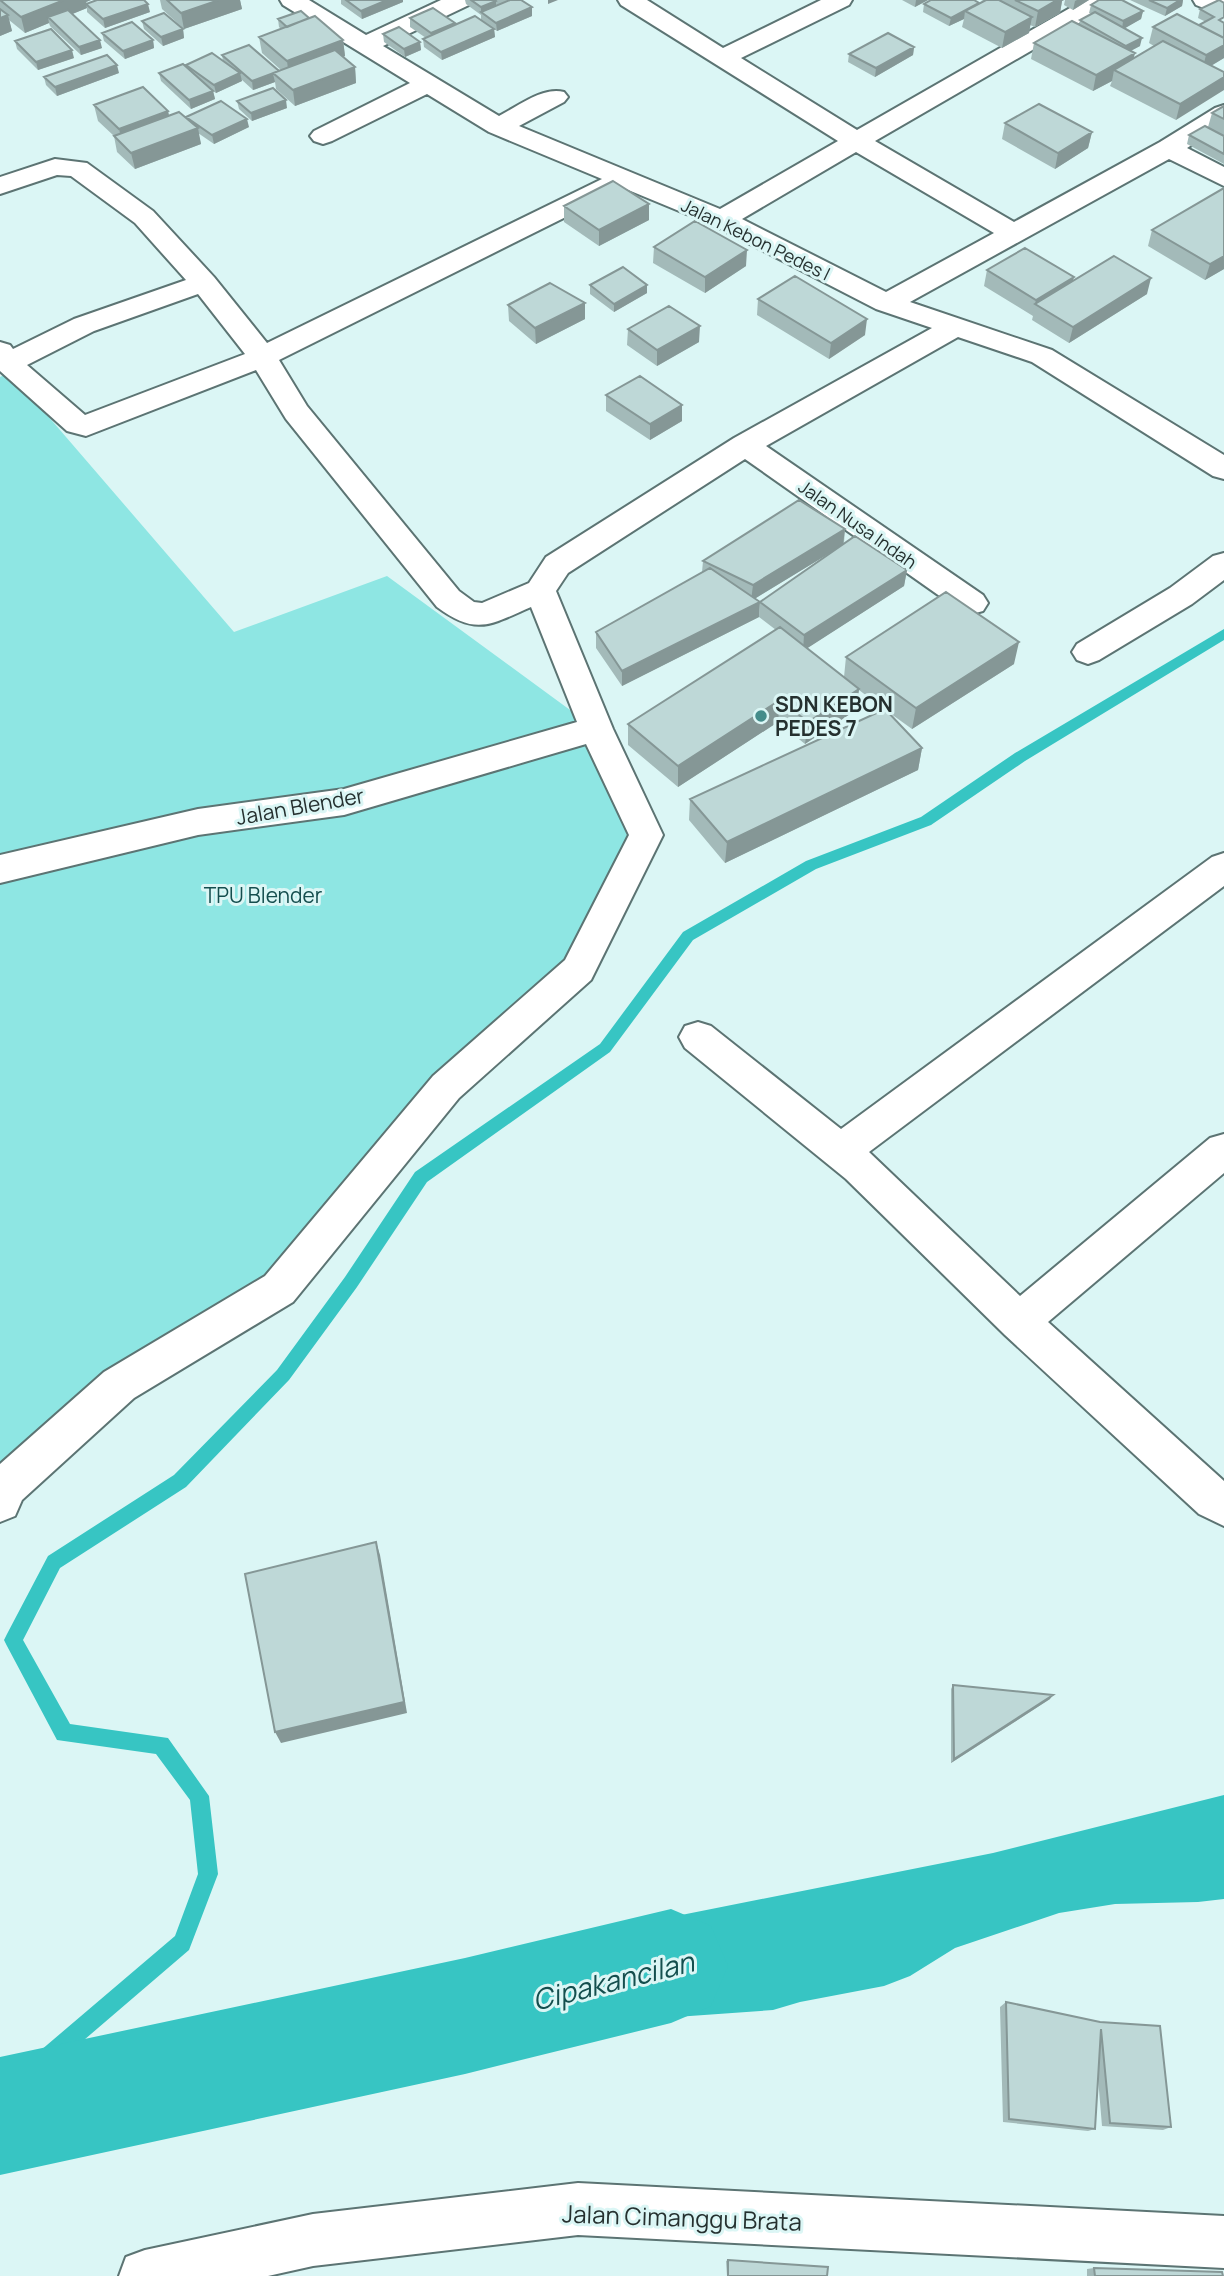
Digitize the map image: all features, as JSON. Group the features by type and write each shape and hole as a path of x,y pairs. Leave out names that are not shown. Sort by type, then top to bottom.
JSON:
{"street":[{"name":"Jalan Kebon Pedes I","path":"292,0 498,127 722,219 886,303 1042,356 1224,469"},
{"path":"365,45 460,0"},
{"path":"630,0 854,140 1013,233"},
{"path":"724,57 840,0"},
{"path":"722,219 854,140 1101,0"},
{"path":"1205,0 1224,9"},
{"path":"323,136 428,84"},
{"path":"498,127 555,97"},
{"path":"886,303 1169,148 1224,113"},
{"path":"1169,148 1224,178"},
{"path":"0,186 55,167 78,169 144,217 204,283 263,357 296,412 448,599 467,613 485,614 540,591 557,565 745,445 957,326"},
{"path":"204,283 84,325 4,357 76,424 86,426 263,357 624,178"},
{"name":"Jalan Nusa Indah","path":"745,445 972,603"},
{"path":"1088,652 1181,596 1224,564"},
{"path":"0,1502 7,1486 119,1385 278,1289 446,1087 578,970 646,835 596,729 540,591"},
{"name":"Jalan Blender","path":"0,869 198,822 344,802 596,729"},
{"path":"841,1151 1224,867"},
{"path":"698,1037 841,1151 1019,1322 1214,1500 1224,1505"},
{"path":"1019,1322 1224,1150"},
{"name":"Jalan Cimanggu Brata","path":"145,2276 313,2240 578,2209 1224,2242"}],"green space":[{"name":"TPU Blender","path":"10,372 234,632 387,576 596,729 646,835 578,970 279,1289 119,1385 0,1502 0,377"}],"water":[{"path":"1224,1795 1224,1899 1115,1904 1059,1913 955,1948 910,1976 884,1986 800,2002 773,2010 563,2025 531,1945 993,1853"}],"building":[{"path":"0,0 64,0 21,17"},
{"path":"97,0 144,0 148,4 103,19 86,4"},
{"path":"167,0 219,0 181,13"},
{"path":"346,0 387,0 361,11"},
{"path":"471,0 495,0 496,1 481,7"},
{"path":"510,0 521,0 532,7 496,23 481,12"},
{"path":"931,0 974,0 979,3 951,18 924,4"},
{"path":"986,0 999,0 1032,17 1005,32 965,11"},
{"path":"1015,0 1057,0 1038,11"},
{"path":"1099,0 1122,0 1143,11 1123,21 1091,5"},
{"path":"1149,0 1180,0 1167,8"},
{"path":"1219,0 1224,3 1224,17 1219,20 1224,23 1224,38 1199,25 1214,17 1200,9"},
{"path":"433,8 455,23 431,33 410,18"},
{"path":"0,9 8,15 0,18"},
{"path":"68,10 100,40 79,47 48,17"},
{"path":"301,11 309,18 287,27 278,19"},
{"path":"1095,12 1142,38 1126,46 1080,20"},
{"path":"164,13 183,29 161,37 142,21"},
{"path":"1177,14 1224,38 1224,45 1206,55 1153,27"},
{"path":"315,16 343,40 287,61 259,37"},
{"path":"475,16 494,29 441,52 423,39"},
{"path":"1072,21 1135,53 1096,75 1034,43"},
{"path":"132,22 153,40 123,51 102,33"},
{"path":"399,27 420,42 404,49 383,34"},
{"path":"51,29 72,50 36,62 15,41"},
{"path":"888,33 914,47 876,68 849,54"},
{"path":"1163,41 1224,72 1224,77 1180,104 1114,70"},
{"path":"249,45 279,71 252,81 222,55"},
{"path":"335,50 355,67 293,90 273,73"},
{"path":"212,53 240,73 214,85 186,65"},
{"path":"107,55 117,65 55,87 44,77"},
{"path":"183,64 213,91 189,100 159,73"},
{"path":"143,87 168,111 119,129 94,105"},
{"path":"273,88 286,100 251,113 237,101"},
{"path":"221,101 247,119 212,135 186,117"},
{"path":"1039,104 1092,132 1058,153 1005,123"},
{"path":"1224,106 1224,119 1212,113"},
{"path":"179,112 198,128 131,153 114,136"},
{"path":"1205,126 1224,136 1224,154 1189,135"},
{"path":"613,181 649,204 599,230 564,206"},
{"path":"1224,188 1224,256 1210,264 1152,230"},
{"path":"695,221 747,250 705,277 654,247"},
{"path":"1025,248 1074,277 1036,300 987,270"},
{"path":"1114,256 1151,278 1073,327 1035,304"},
{"path":"623,267 647,285 614,304 590,285"},
{"path":"795,276 867,319 831,343 758,299"},
{"path":"550,283 585,303 535,328 508,305"},
{"path":"669,306 700,326 657,350 628,329"},
{"path":"640,376 682,405 650,424 606,395"},
{"path":"799,500 845,529 753,585 703,561"},
{"path":"855,536 907,570 804,635 760,602"},
{"path":"710,568 760,602 622,671 596,632"},
{"path":"946,592 1019,642 916,708 846,657"},
{"name":"SDN KEBON PEDES 7","path":"780,627 859,689 808,722 780,700 678,766 628,724"},
{"name":"SDN KEBON PEDES 7","path":"885,709 922,748 727,842 690,799"},
{"path":"376,1542 404,1702 275,1732 245,1574"},
{"path":"953,1685 1053,1695 954,1759"},
{"path":"1006,2002 1100,2022 1160,2026 1171,2127 1110,2123 1101,2029 1095,2129 1009,2119"},
{"path":"728,2260 828,2267 827,2276 728,2276"},
{"path":"1094,2268 1222,2272 1223,2276 1095,2276"}],"waterway":[{"path":"0,2099 182,1943 208,1874 199,1796 161,1745 64,1733 13,1640 54,1562 180,1481 283,1375 351,1282 421,1177 605,1048 688,936 811,865 926,821 1020,757 1224,634"},
{"name":"Cipakancilan","path":"0,2116 465,2016 671,1966"}],"place":[{"name":"SDN KEBON PEDES 7","path":"761,716"}]}
